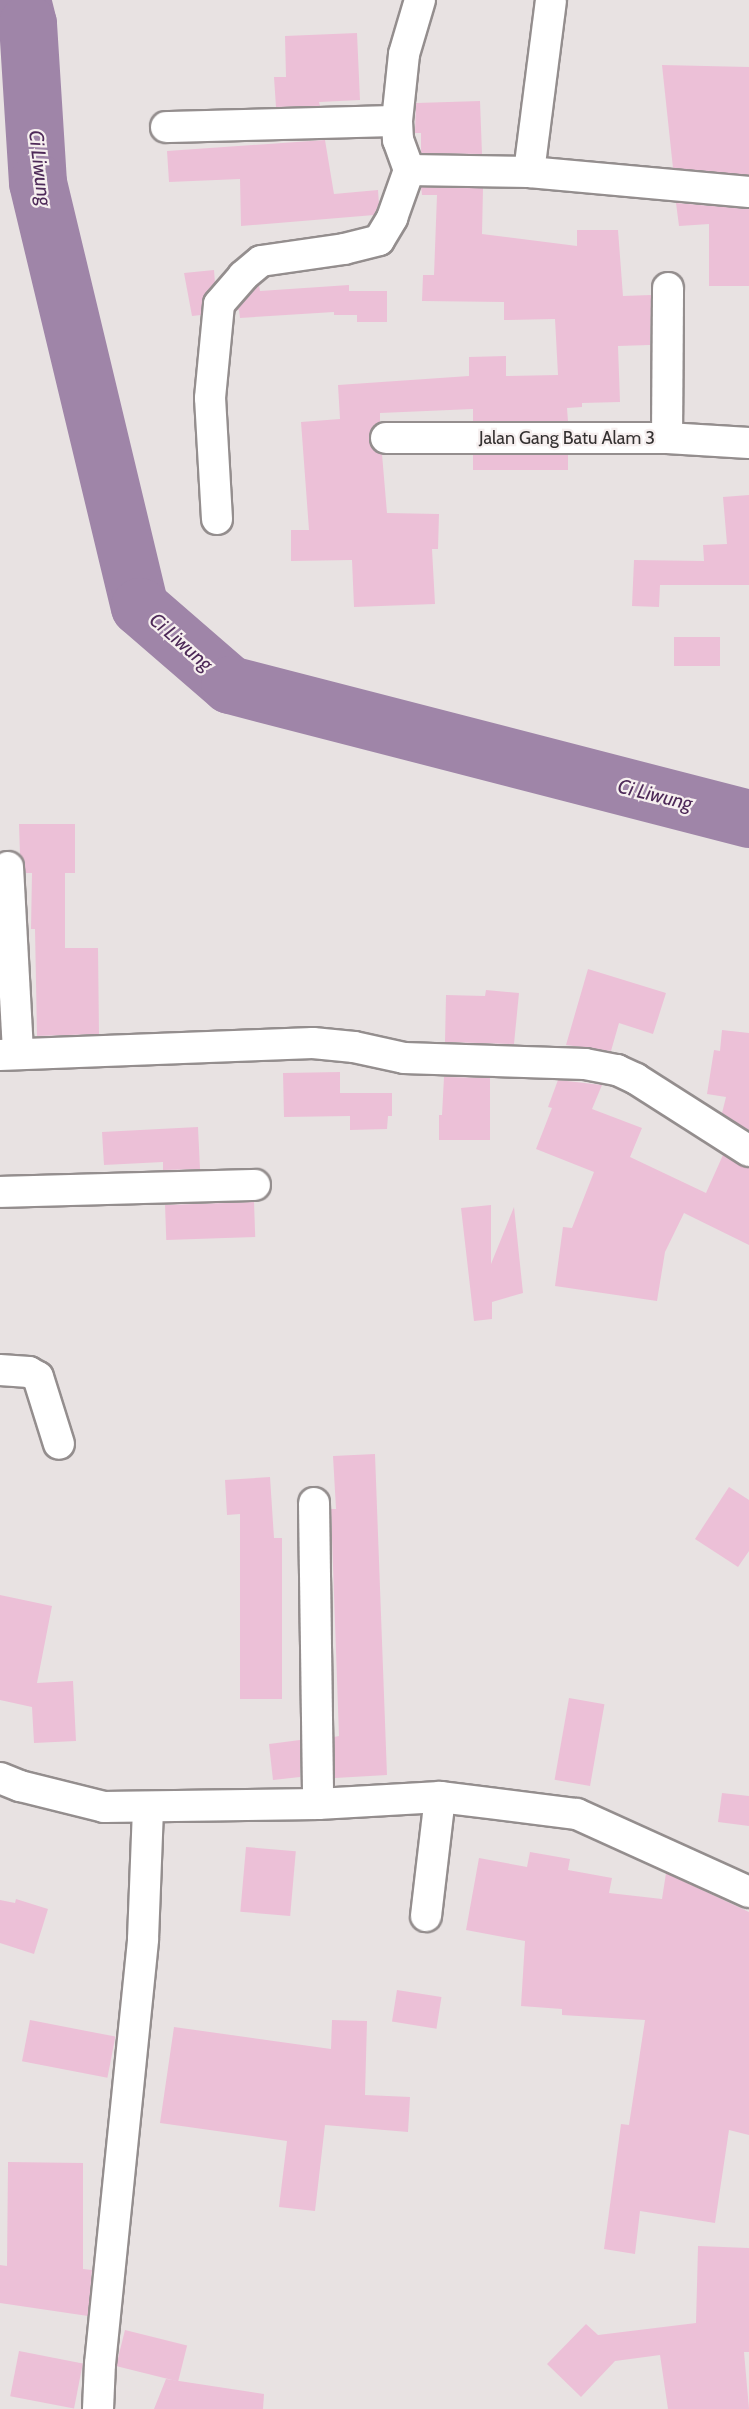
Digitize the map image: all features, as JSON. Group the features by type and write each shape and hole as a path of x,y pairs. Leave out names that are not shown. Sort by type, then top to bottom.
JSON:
{"street":[{"path":"217,519 210,398 219,304 243,276 261,261 344,249 379,240 392,218 409,170 398,140 397,121 404,54 420,0"},
{"path":"529,172 550,0"},
{"path":"166,127 397,121"},
{"path":"409,170 529,172 749,192"},
{"path":"667,438 668,288"},
{"name":"Jalan Gang Batu Alam 3","path":"386,438 667,438 749,443"},
{"path":"8,867 9,1054 312,1043 354,1047 404,1058 585,1064 617,1070 636,1079 749,1151"},
{"path":"0,1192 255,1185"},
{"path":"0,1370 29,1372 38,1377 59,1444"},
{"path":"314,1503 318,1804"},
{"path":"0,1778 20,1786 104,1807 318,1804 440,1797 577,1814 749,1892"},
{"path":"426,1916 440,1797"},
{"path":"99,2409 100,2364 143,1939 148,1808"}],"building":[{"path":"357,33 360,100 319,102 320,106 276,107 274,77 286,77 285,36"},
{"path":"662,65 749,67 749,175 673,168"},
{"path":"480,101 482,154 421,153 421,133 415,133 416,103"},
{"path":"325,140 334,194 378,190 379,204 374,215 241,226 240,179 169,182 167,151"},
{"path":"421,187 483,188 482,234 577,246 577,230 618,230 623,296 651,295 650,345 618,346 620,402 582,403 582,407 567,408 568,421 473,421 473,409 380,413 380,422 371,429 369,439 371,447 382,454 387,513 439,514 438,549 432,549 435,604 354,607 352,560 291,561 291,530 309,530 301,422 340,419 338,385 469,376 469,357 506,356 506,376 558,375 555,319 504,320 504,302 422,301 423,275 434,275 437,195 422,195"},
{"path":"676,203 749,209 749,286 709,286 709,224 679,226"},
{"path":"214,270 215,283 206,293 201,315 192,316 184,273"},
{"path":"259,285 260,291 349,285 349,291 387,291 387,322 357,322 357,315 334,315 334,312 240,318 239,310 236,310"},
{"path":"473,455 568,455 568,470 473,470"},
{"path":"749,495 749,585 660,585 659,607 632,606 634,560 704,561 703,545 727,544 723,497"},
{"path":"674,637 720,637 720,666 674,666"},
{"path":"19,824 75,824 75,873 65,873 65,948 98,948 99,1034 37,1036 35,929 31,929 32,873 26,873 20,855"},
{"path":"588,969 666,993 653,1034 619,1023 611,1051 566,1045"},
{"path":"486,990 519,993 514,1044 445,1042 446,995 485,996"},
{"path":"722,1030 749,1033 749,1131 722,1113 726,1097 707,1094 714,1050 720,1051"},
{"path":"340,1072 340,1093 392,1093 392,1116 388,1116 387,1129 350,1130 350,1116 284,1117 283,1073"},
{"path":"444,1077 490,1078 490,1140 439,1140 439,1115 442,1115"},
{"path":"558,1080 602,1085 592,1109 642,1128 630,1157 706,1193 723,1155 749,1168 749,1245 684,1213 665,1252 657,1301 555,1286 563,1227 572,1228 594,1172 536,1149 552,1108 548,1107"},
{"path":"198,1127 200,1169 163,1170 163,1162 104,1165 102,1132"},
{"path":"254,1202 255,1237 166,1240 165,1205"},
{"path":"491,1205 491,1264 514,1207 523,1293 492,1302 492,1319 474,1321 461,1208"},
{"path":"375,1454 387,1775 335,1778 334,1737 339,1736 331,1509 336,1509 333,1456"},
{"path":"270,1477 274,1538 282,1538 282,1699 240,1699 240,1514 227,1515 225,1480"},
{"path":"729,1487 749,1500 749,1551 738,1567 695,1539"},
{"path":"0,1595 52,1606 37,1683 73,1681 76,1741 34,1743 32,1707 0,1700"},
{"path":"569,1698 604,1704 590,1786 555,1780"},
{"path":"300,1740 300,1777 273,1780 269,1744"},
{"path":"722,1793 749,1796 749,1826 718,1822"},
{"path":"246,1847 296,1851 290,1916 240,1912"},
{"path":"530,1852 570,1859 568,1870 612,1878 609,1893 662,1899 666,1873 749,1912 749,2135 729,2130 715,2223 640,2211 635,2254 604,2249 621,2124 629,2125 645,2020 562,2015 562,2009 521,2006 525,1941 466,1930 479,1858 527,1867"},
{"path":"16,1899 48,1909 34,1954 0,1943 0,1900 15,1903"},
{"path":"397,1990 441,1997 436,2029 392,2022"},
{"path":"30,2020 115,2037 107,2078 22,2061"},
{"path":"332,2020 367,2021 365,2095 410,2097 408,2132 325,2125 315,2211 279,2207 287,2141 160,2123 174,2027 331,2049"},
{"path":"8,2162 83,2163 83,2269 92,2270 88,2316 0,2303 0,2265 7,2266"},
{"path":"698,2246 749,2248 749,2352 744,2352 749,2409 668,2409 660,2355 615,2361 581,2397 547,2364 586,2324 598,2335 696,2323"},
{"path":"125,2330 187,2345 178,2381 116,2366"},
{"path":"19,2351 83,2363 74,2409 10,2396"},
{"path":"166,2379 264,2394 263,2409 154,2409"}],"waterway":[{"name":"Ci Liwung","path":"22,0 28,24 38,183 140,607 230,685 749,819"}]}
